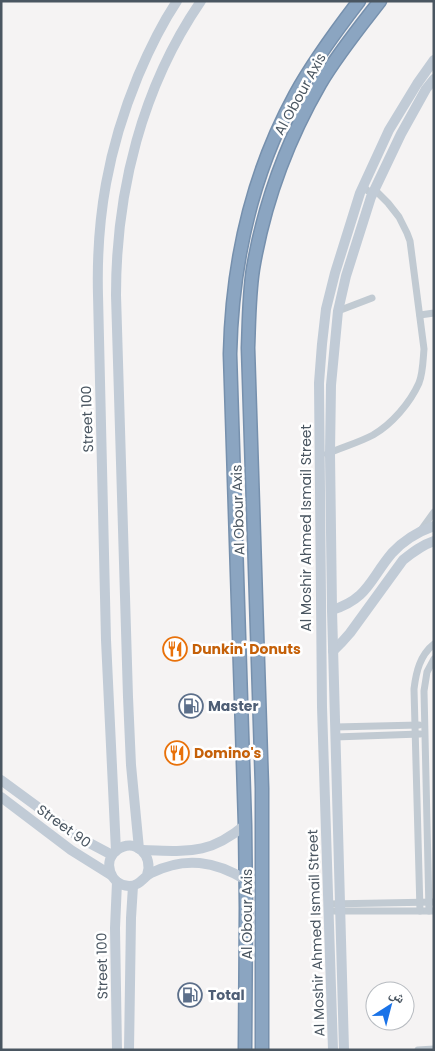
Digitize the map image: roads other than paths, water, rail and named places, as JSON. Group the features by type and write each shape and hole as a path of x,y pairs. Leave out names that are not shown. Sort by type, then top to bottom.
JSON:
{"highway":[{"name":"Al Obour Axis","path":"245,1050 245,825 230,354 236,273 240,246 254,194 262,168 279,127 295,94 323,48 359,1"},
{"name":"Al Obour Axis","path":"262,1050 262,788 248,348 249,308 261,230 285,154 301,118 320,83 342,50 380,1"}],"street":[{"name":"Street 100","path":"114,853 106,640 100,375 98,257 101,210 109,164 119,127 132,91 155,39 177,1"},
{"path":"201,1 157,83 137,138 127,176 120,216 116,275 131,765 140,849 146,855 149,869 143,881 133,886 127,886 114,878 109,866 114,853 123,847 129,846 140,849 182,852 204,849 226,839 245,825"},
{"name":"Al Moshir Ahmed Ismail Street","path":"344,1050 322,707 319,383 322,344 326,309 335,273 365,182 389,130 434,60"},
{"name":"Al Moshir Ahmed Ismail Street","path":"333,1050 335,732 330,453 331,385 338,312 346,276 378,190 404,127 434,79"},
{"path":"320,458 375,434 388,423 400,411 419,383 423,366 424,349 410,241 399,217 378,190 374,178 365,182 366,190 378,190"},
{"path":"338,312 372,298"},
{"path":"420,315 434,313"},
{"path":"100,375 105,369 112,368 119,379"},
{"path":"102,445 112,455 121,449"},
{"path":"420,531 434,512"},
{"path":"332,610 347,605 360,596 392,553 420,531 434,526"},
{"path":"333,651 350,633 396,569 412,552 434,541"},
{"path":"404,542 407,550 412,552"},
{"path":"420,911 414,689 416,674 423,656 434,644"},
{"path":"334,908 431,911 428,870 425,681 427,672 434,659"},
{"path":"335,732 373,726 425,725"},
{"path":"373,726 373,736"},
{"path":"335,732 373,736 425,734"},
{"name":"Street 90","path":"1,780 80,838 114,853"},
{"name":"Street 90","path":"1,797 71,850 114,878"},
{"path":"71,850 80,838"},
{"path":"147,875 163,868 191,862 206,863 220,867 246,880"},
{"path":"419,871 428,870"},
{"name":"Street 100","path":"114,878 117,1050"},
{"name":"Street 100","path":"129,1050 130,918 133,886"},
{"path":"334,908 431,902"},
{"path":"418,1050 434,1049"}],"place":[{"name":"Dunkin' Donuts","path":"175,649"},
{"name":"Master","path":"191,706"},
{"name":"Domino's","path":"177,753"},
{"name":"Total","path":"190,995"}]}
